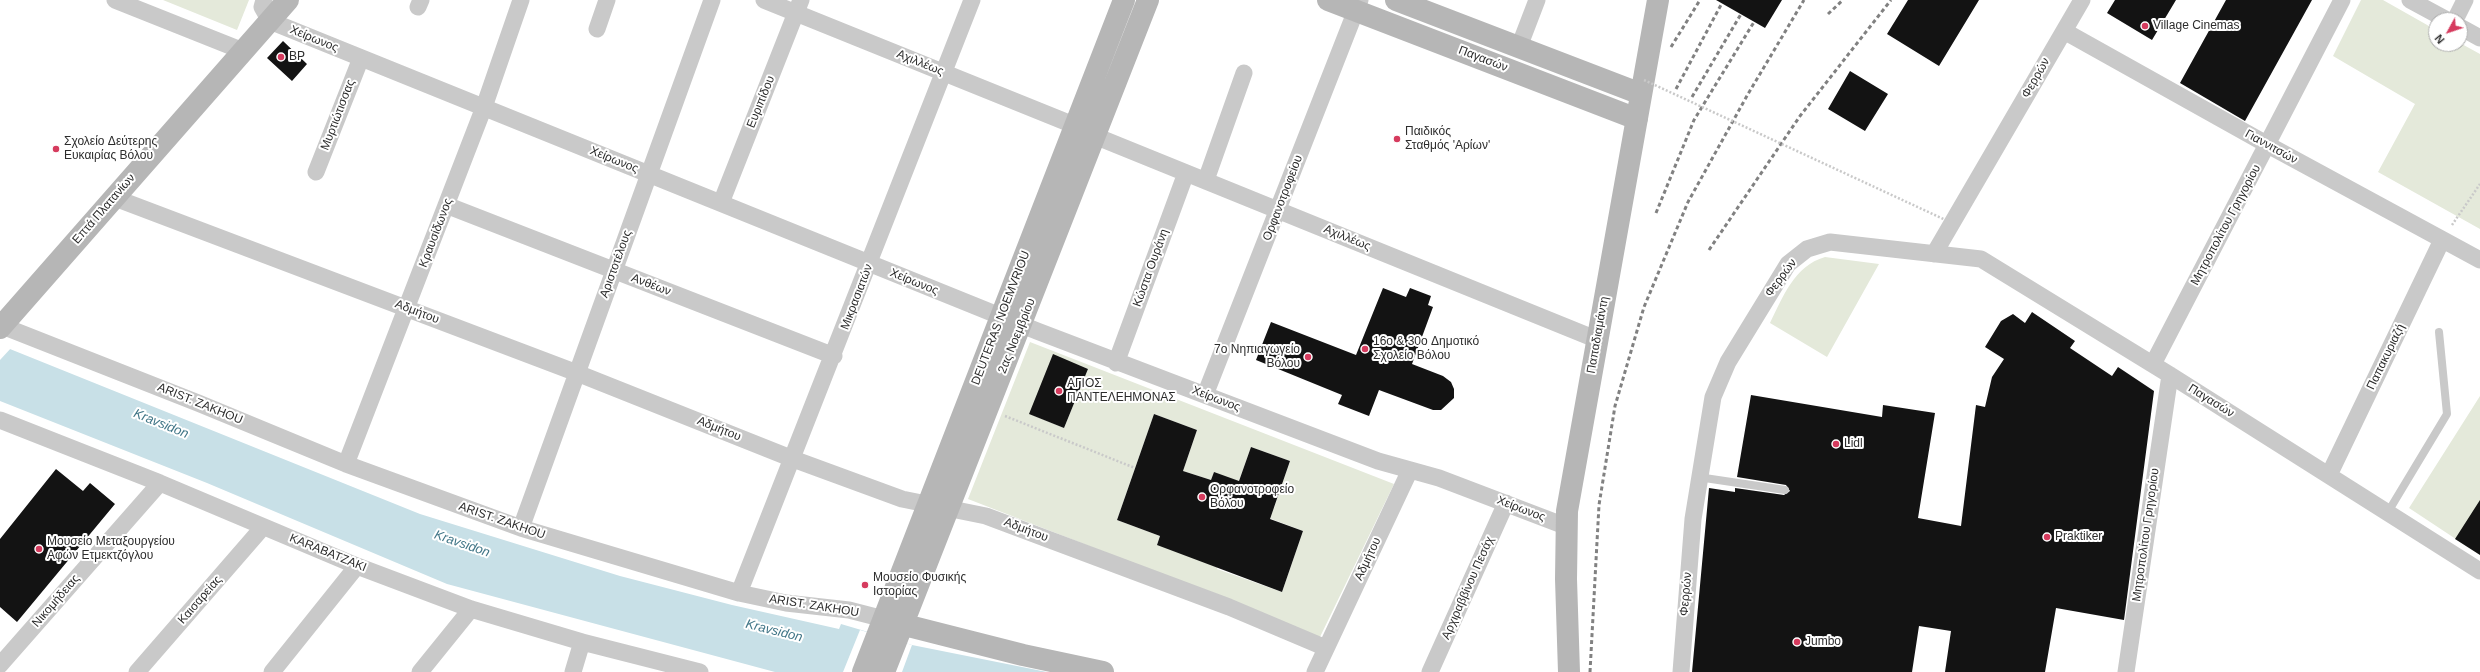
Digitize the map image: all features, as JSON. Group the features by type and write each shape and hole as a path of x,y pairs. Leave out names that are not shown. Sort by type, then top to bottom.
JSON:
{"street":[{"path":"115,0 145,6 243,51"},
{"path":"264,0 262,7 270,21"},
{"name":"Επτά Πλατανίων","path":"1,326 288,0"},
{"name":"Κραυσίδωνος","path":"346,464 484,107 522,0"},
{"path":"597,29 608,0"},
{"name":"Αριστοτέλους","path":"521,528 712,0"},
{"name":"Αχιλλέως","path":"764,0 799,6 944,73 1076,126"},
{"name":"Μικρασιατών","path":"739,593 834,356 972,0"},
{"name":"DEUTERAS NOEMVRIOU","path":"890,630 928,505 1124,0"},
{"name":"2ας Νοεμβρίου","path":"863,672 890,630 949,507 1022,325 1148,0"},
{"name":"Παγασών","path":"1328,0 1358,5 1637,119"},
{"name":"Παγασών","path":"1396,0 1519,47 1642,87"},
{"path":"1519,47 1537,0"},
{"name":"Παπαδιαμάντη","path":"1569,672 1565,526 1569,493 1598,340 1658,0"},
{"name":"Φερρών","path":"1681,672 1685,604 1698,477 1713,397 1720,377 1769,292 1791,261 1810,248 1836,241 1934,254 2082,0"},
{"name":"Μητροπολίτου Γρηγορίου","path":"2153,364 2342,0"},
{"path":"2410,0 2432,12"},
{"path":"2459,12 2465,0"},
{"name":"Ορφανοτροφείου","path":"1205,395 1358,5"},
{"name":"Ευριπίδου","path":"721,203 799,6"},
{"name":"Χείρωνος","path":"270,21 1116,363 1205,395 1378,461 1439,478 1565,526"},
{"name":"Γιαννιτσών","path":"2064,31 2268,145 2480,260"},
{"path":"2468,31 2480,38"},
{"name":"Μυρτιώτισσας","path":"316,172 361,58"},
{"path":"1206,180 1244,73"},
{"name":"Αχιλλέως","path":"1095,136 1598,340"},
{"name":"Κώστα Ουράνη","path":"1116,363 1186,173"},
{"name":"Αδμήτου","path":"115,198 577,373 793,459 902,499 928,505 949,507 994,518 1229,606 1326,648"},
{"name":"Ανθέων","path":"446,205 834,356"},
{"name":"Παπακυριαζή","path":"2329,475 2442,240"},
{"name":"Παγασών","path":"1934,254 1981,259 2153,364 2480,571"},
{"name":"ARIST. ZAKHOU","path":"1,326 198,403 346,464 521,528 739,593 786,603 848,610 890,630"},
{"name":"Μητροπολίτου Γρηγορίου","path":"2126,672 2170,375"},
{"name":"KARABATZAKI","path":"0,420 160,482 357,566 471,609 663,668 700,672"},
{"name":"Αδμήτου","path":"1315,672 1410,470"},
{"name":"Νικομήδειας","path":"0,665 160,482"},
{"name":"Αρχιραββίνου Πεσάχ","path":"1430,672 1506,503"},
{"name":"Καισαρείας","path":"137,672 263,527"},
{"path":"272,672 357,566"},
{"path":"420,672 471,609"},
{"path":"890,630 1104,672"},
{"name":"2ας Νοεμβρίου","path":"884,672 890,630"},
{"path":"574,672 582,642"}],"lane":[{"path":"2388,512 2447,414 2448,408 2439,332"},
{"path":"1698,477 1785,490"}],"path":[{"path":"1642,87 1952,223"},
{"path":"2442,240 2480,184"},
{"path":"988,409 1135,468"}],"shaded area":[{"path":"163,0 249,0 237,30"},
{"path":"2361,0 2383,0 2428,25 2428,52 2468,52 2468,47 2480,54 2480,229 2378,172 2415,104 2333,56"},
{"path":"1825,257 1879,264 1827,357 1770,323 1785,293 1797,275 1814,261"},
{"path":"1030,342 1394,484 1319,639 1239,604 968,499","holes":["1053,355 1088,369 1064,428 1030,414","1154,414 1197,430 1183,471 1211,480 1214,472 1236,489 1251,447 1290,461 1274,508 1264,505 1261,515 1303,531 1282,592 1217,569 1223,549 1157,545 1160,536 1117,520"]},
{"path":"2480,396 2480,555 2409,508"}],"water":[{"name":"Kravsidon","path":"0,345 420,514 620,576 732,605 839,629 841,624 912,645 1047,672 775,672 447,584 207,483 0,401"}],"pier":[{"path":"0,343 12,347 0,360"},
{"path":"860,630 912,645 902,672 843,672"}],"building":[{"path":"1716,0 1782,0 1765,28"},
{"path":"1908,0 1979,0 1939,66 1887,34"},
{"name":"Village Cinemas","path":"2115,0 2176,0 2152,40 2107,13"},
{"path":"2226,0 2312,0 2245,121 2180,83"},
{"path":"283,41 307,64 292,81 267,58"},
{"path":"1850,71 1888,94 1865,131 1828,109"},
{"path":"1383,288 1406,297 1410,288 1431,296 1428,305 1433,307 1412,364 1443,376 1451,382 1454,389 1454,398 1441,410 1433,410 1379,390 1369,416 1338,404 1342,395 1256,360 1271,322 1356,355"},
{"path":"2032,312 2075,341 2070,348 2112,376 2118,367 2154,391 2124,620 2056,608 2045,672 1945,672 1951,631 1919,626 1912,672 1692,672 1709,488 1735,492 1735,488 1784,495 1790,491 1786,485 1737,477 1751,395 1882,417 1883,405 1935,413 1918,518 1961,526 1976,405 1985,407 1992,377 2004,359 1985,347 2001,321 2013,314 2025,323"},
{"name":"ΑΓΙΟΣ ΠΑΝΤΕΛΕΗΜΟΝΑΣ","path":"1053,354 1088,369 1064,428 1029,414"},
{"name":"Ορφανοτροφείο Βόλου","path":"1154,414 1197,430 1183,471 1211,480 1214,472 1239,481 1251,447 1290,461 1270,519 1303,531 1282,592 1157,545 1160,536 1117,520"},
{"name":"Μουσείο Μεταξουργείου Αφών Ετμεκτζόγλου","path":"56,469 83,491 90,483 115,504 17,622 0,607 0,539"},
{"path":"2480,500 2480,555 2455,539"}],"railway":[{"path":"1671,47 1700,0"},
{"path":"1590,672 1599,505 1615,406 1644,307 1688,202 1748,94 1804,0"},
{"path":"1828,14 1843,0"},
{"path":"1709,250 1800,116 1891,0"},
{"path":"1676,89 1722,3"},
{"path":"1692,97 1741,14"},
{"path":"1656,213 1694,120 1754,22"}],"place":[{"name":"Village Cinemas","path":"2145,26"},
{"name":"BP","path":"281,57"},
{"name":"Παιδικός Σταθμός 'Αρίων'","path":"1397,139"},
{"name":"Σχολείο Δεύτερης Ευκαιρίας Βόλου","path":"56,149"},
{"name":"16ο & 30ο Δημοτικό Σχολείο Βόλου","path":"1365,349"},
{"name":"7ο Νηπιαγωγείο Βόλου","path":"1308,357"},
{"name":"ΑΓΙΟΣ ΠΑΝΤΕΛΕΗΜΟΝΑΣ","path":"1059,391"},
{"name":"Lidl","path":"1836,444"},
{"name":"Ορφανοτροφείο Βόλου","path":"1202,497"},
{"name":"Praktiker","path":"2047,537"},
{"name":"Μουσείο Μεταξουργείου Αφών Ετμεκτζόγλου","path":"39,549"},
{"name":"Μουσείο Φυσικής Ιστορίας","path":"865,585"},
{"name":"Jumbo","path":"1797,642"}]}
